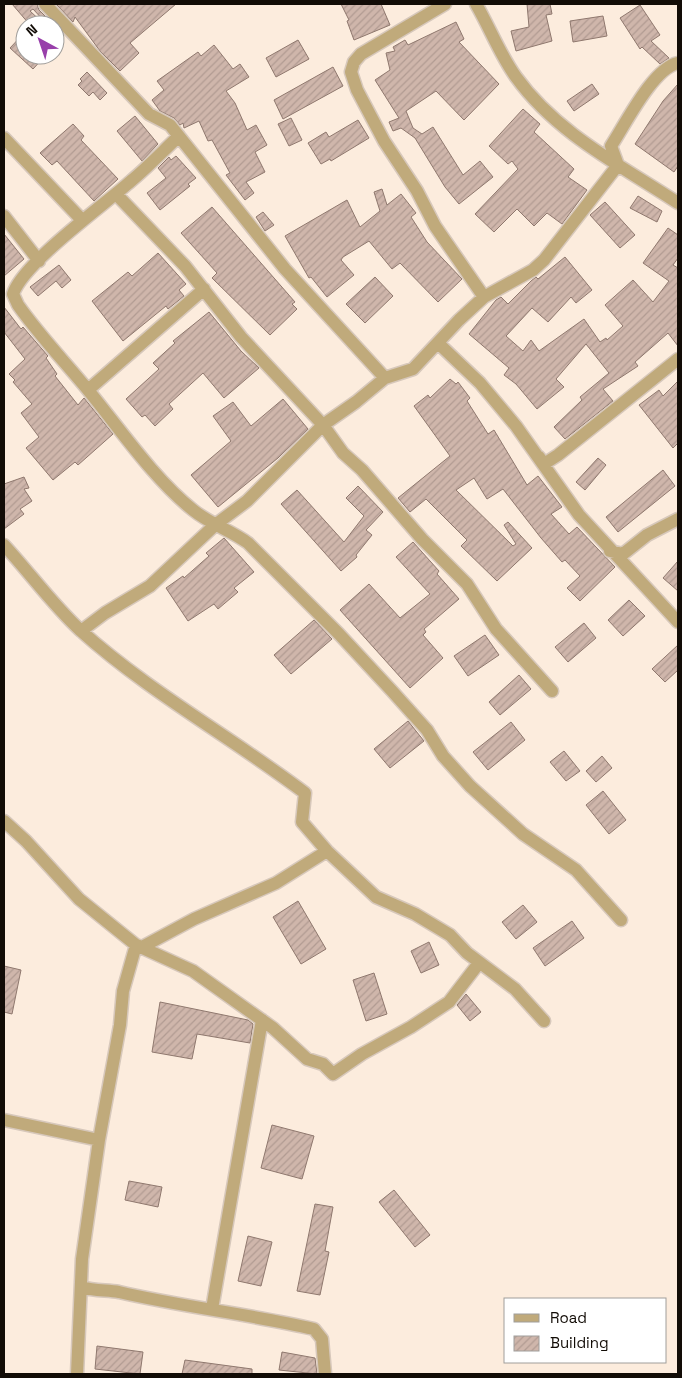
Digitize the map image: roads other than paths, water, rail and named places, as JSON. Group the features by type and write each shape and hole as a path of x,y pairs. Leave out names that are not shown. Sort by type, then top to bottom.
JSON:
{"street":[{"path":"45,4 149,114 170,125 285,269 385,378"},
{"path":"445,4 361,54 354,62 351,72 357,90 384,141 417,191 435,226 484,298"},
{"path":"476,4 517,78 567,130 598,153 678,203"},
{"path":"618,165 611,146 643,95 666,69 678,63"},
{"path":"179,136 116,194 82,220 39,261 16,286 13,294 26,316 139,454 192,510 215,525 232,531 248,543 339,634 427,730 443,756 470,786 522,834 576,870 621,920"},
{"path":"4,138 82,220"},
{"path":"81,631 105,613 150,586 215,525 247,501 323,425 356,402 385,378 413,369 484,298 533,270 544,260 618,165"},
{"path":"116,194 162,240 204,289 240,337 323,425 344,453 362,470 422,539 467,584 496,629 552,691"},
{"path":"4,216 39,261"},
{"path":"88,390 204,289"},
{"path":"438,343 480,383 544,464 678,359"},
{"path":"535,453 579,515 610,551 678,622"},
{"path":"610,551 623,554 647,535 678,518"},
{"path":"4,545 43,592 81,631 143,680 241,746 305,793 302,822 327,851 376,897 415,914 450,935 479,963 515,989 544,1021"},
{"path":"4,821 26,841 79,899 136,945 193,972 262,1020 307,1059 323,1064 333,1074 362,1054 411,1027 449,1002 479,963"},
{"path":"136,945 142,947 194,919 276,883 327,851"},
{"path":"77,1374 82,1259 99,1140 120,1025 123,991 136,945"},
{"path":"212,1309 262,1020"},
{"path":"4,1120 99,1140"},
{"path":"81,1287 93,1291 115,1292 314,1329 322,1339 324,1374"}]}
